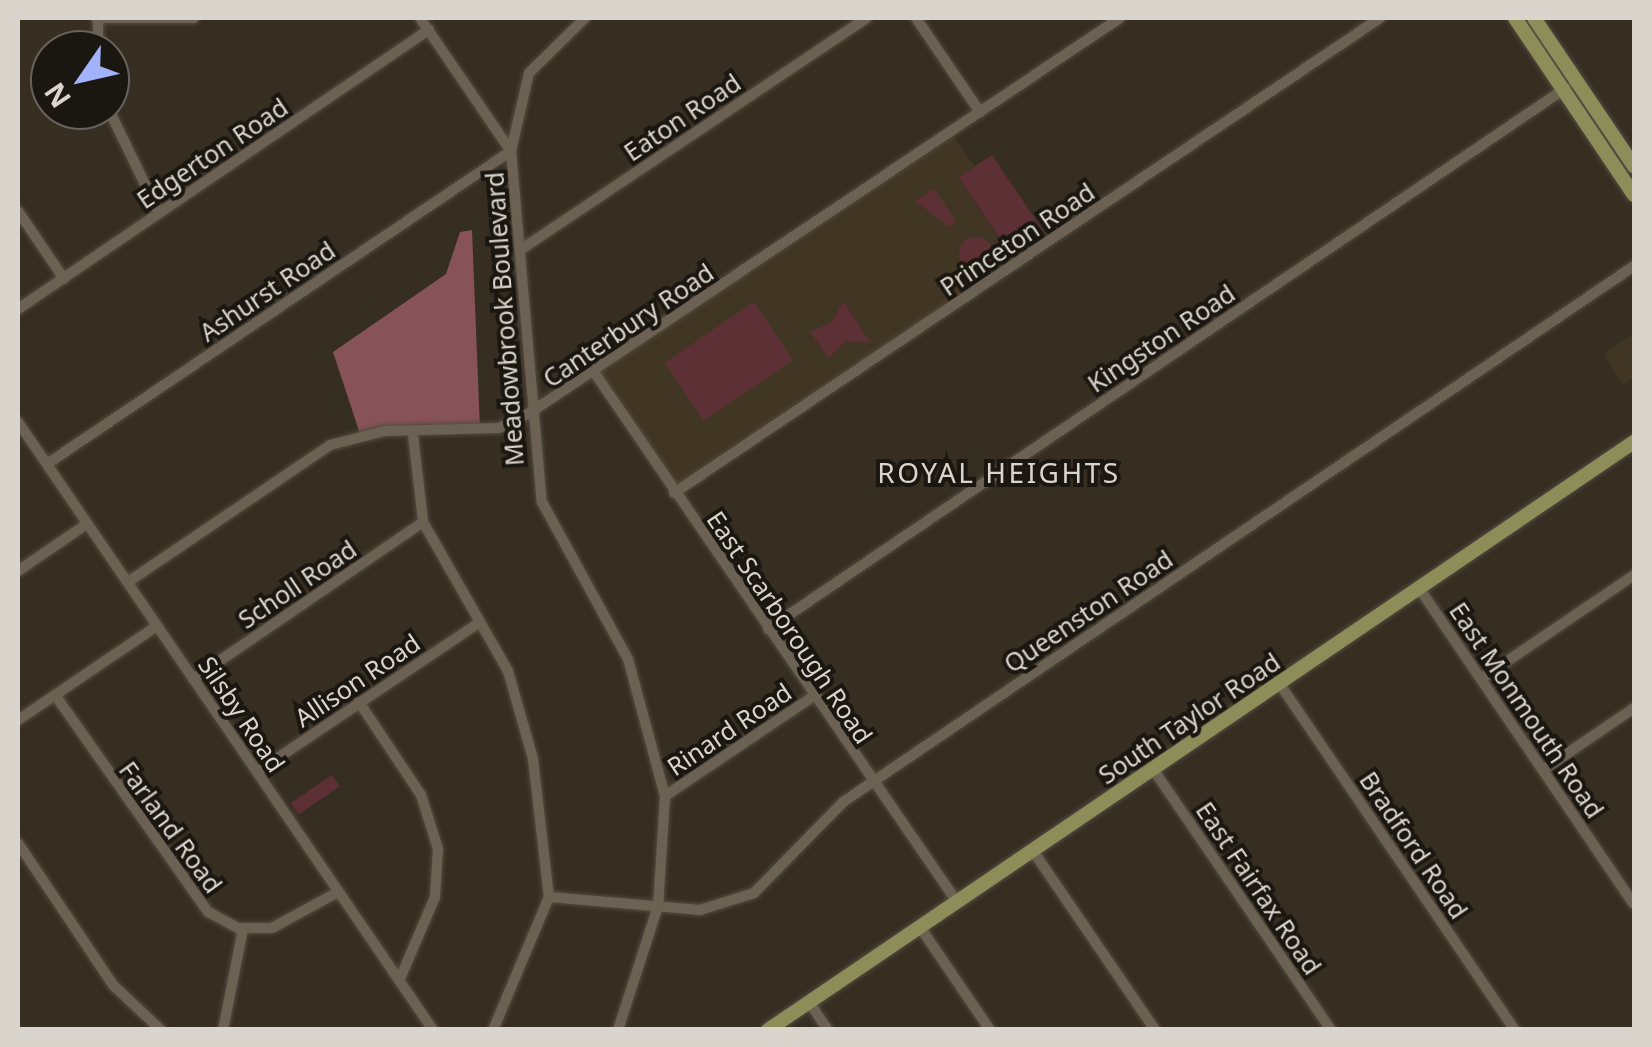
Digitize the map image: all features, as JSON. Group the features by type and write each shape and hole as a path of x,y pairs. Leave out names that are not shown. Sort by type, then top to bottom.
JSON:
{"main road":[{"path":"1515,18 1634,166"},
{"path":"1534,18 1634,194"},
{"name":"South Taylor Road","path":"768,1030 1634,442"}],"street":[{"path":"97,18 194,18"},
{"path":"420,18 511,151"},
{"name":"Meadowbrook Boulevard","path":"585,18 529,73 511,151 528,414 542,502 628,659 666,796 658,906 618,1030"},
{"name":"Eaton Road","path":"520,250 867,18"},
{"path":"916,18 980,112"},
{"name":"Canterbury Road","path":"128,582 330,445 372,433 413,435 499,428 528,414 1120,18"},
{"name":"Princeton Road","path":"674,493 1380,18"},
{"name":"Edgerton Road","path":"18,309 429,30"},
{"name":"Kingston Road","path":"768,629 1571,86"},
{"path":"119,130 159,214"},
{"name":"Ashurst Road","path":"46,464 511,151"},
{"path":"18,211 64,279"},
{"name":"Queenston Road","path":"549,897 700,910 754,894 872,782 1634,266"},
{"name":"East Scarborough Road","path":"594,372 957,902"},
{"name":"Silsby Road","path":"18,422 433,1030"},
{"path":"413,435 423,522 480,622 523,714 549,897 492,1030"},
{"name":"Scholl Road","path":"192,679 423,522"},
{"path":"18,571 87,524"},
{"path":"1481,679 1634,575"},
{"name":"East Monmouth Road","path":"1419,588 1634,904"},
{"name":"Allison Road","path":"258,772 480,622"},
{"path":"18,720 157,626"},
{"name":"Bradford Road","path":"1279,683 1515,1030"},
{"name":"Farland Road","path":"55,695 194,901 243,928"},
{"name":"Rinard Road","path":"666,796 814,696"},
{"path":"360,702 421,794 438,849 435,897 400,980"},
{"path":"1543,770 1634,708"},
{"name":"East Fairfax Road","path":"1153,769 1331,1030"},
{"path":"18,843 113,985 161,1030"},
{"path":"1033,851 1155,1030"},
{"path":"1623,888 1634,880"},
{"path":"223,1030 243,928 292,922 338,892"},
{"path":"920,927 990,1030"},
{"path":"809,1002 828,1030"}],"shaded area":[{"path":"951,133 975,167 959,178 1016,264 674,493 594,372"},
{"path":"992,155 1043,231 1010,254 959,177"},
{"path":"934,188 956,222 949,227 915,201"},
{"path":"472,230 480,429 360,434 333,352 446,274 460,232"},
{"path":"976,237 988,242 993,254 988,266 976,271 964,266 959,254 964,242"},
{"path":"843,301 871,343 846,341 829,358 810,332 832,322"},
{"path":"754,302 793,360 704,420 664,362"},
{"path":"1634,333 1634,377 1623,385 1603,354"},
{"path":"332,775 340,787 298,815 291,803"}],"district":[{"name":"ROYAL HEIGHTS","path":"999,472"}]}
